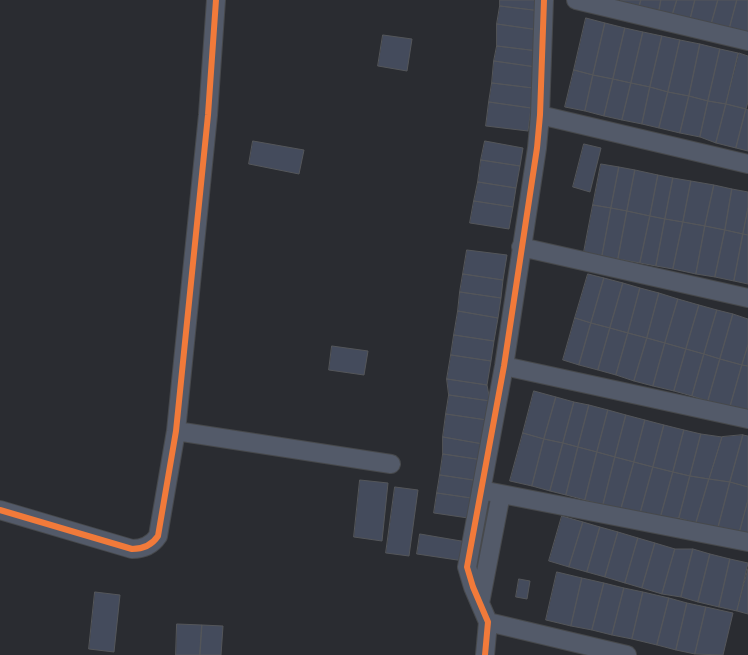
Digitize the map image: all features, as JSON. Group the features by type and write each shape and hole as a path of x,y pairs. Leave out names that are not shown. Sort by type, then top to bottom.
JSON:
{"street":[{"path":"0,510 132,548 146,547 158,536 176,431 208,115 216,0"},
{"path":"485,655 488,622 473,587 467,568 504,366 537,148 540,114 544,0"},
{"path":"576,0 748,41"},
{"path":"540,114 748,164"},
{"path":"521,247 748,298"},
{"path":"504,366 748,419"},
{"path":"176,431 391,464"},
{"path":"481,490 748,542"},
{"path":"480,604 501,494"},
{"path":"488,622 627,655"}],"building":[{"path":"500,0 543,0 541,11 500,6"},
{"path":"621,0 641,0 639,7 620,3"},
{"path":"641,0 661,0 659,11 639,7"},
{"path":"661,0 677,0 672,16 659,11"},
{"path":"677,0 695,0 690,20 672,16"},
{"path":"695,0 718,0 711,25 690,20"},
{"path":"718,0 737,0 729,30 711,25"},
{"path":"737,0 748,0 748,34 729,30"},
{"path":"500,6 541,11 539,30 497,24"},
{"path":"586,18 605,23 593,75 574,70"},
{"path":"605,23 625,28 613,79 593,75"},
{"path":"497,24 539,30 538,51 497,46"},
{"path":"625,28 643,32 631,83 613,79"},
{"path":"643,32 662,36 650,87 631,83"},
{"path":"383,35 412,39 407,71 378,66"},
{"path":"662,36 680,40 668,92 650,87"},
{"path":"680,40 700,44 689,96 668,92"},
{"path":"700,44 720,49 708,101 689,96"},
{"path":"497,46 538,51 536,67 494,61"},
{"path":"720,49 738,53 726,104 708,101"},
{"path":"739,53 748,56 748,102 746,109 726,104"},
{"path":"494,61 536,67 533,88 492,83"},
{"path":"574,70 593,75 585,111 565,107"},
{"path":"593,75 613,79 604,116 585,111"},
{"path":"613,79 631,83 622,120 604,116"},
{"path":"492,83 533,88 531,108 489,102"},
{"path":"631,83 650,87 642,124 622,120"},
{"path":"650,87 668,92 659,128 642,124"},
{"path":"668,92 689,96 680,133 659,128"},
{"path":"689,96 708,101 700,137 680,133"},
{"path":"708,101 726,104 716,143 700,137"},
{"path":"489,102 531,108 528,131 486,126"},
{"path":"726,104 746,109 736,148 716,143"},
{"path":"746,109 748,110 748,151 736,148"},
{"path":"253,141 304,150 299,174 249,164"},
{"path":"485,141 523,148 520,166 481,160"},
{"path":"584,144 601,148 590,192 573,187"},
{"path":"481,160 520,166 516,188 478,182"},
{"path":"601,164 619,167 611,208 593,205"},
{"path":"619,167 635,170 627,211 611,208"},
{"path":"635,170 658,175 650,216 627,211"},
{"path":"658,175 673,178 665,219 650,216"},
{"path":"673,178 691,181 683,222 665,219"},
{"path":"691,181 714,185 705,226 683,222"},
{"path":"478,182 516,188 513,207 474,201"},
{"path":"714,185 732,189 725,230 705,226"},
{"path":"732,189 748,192 748,208 743,234 725,230"},
{"path":"474,201 513,207 509,229 470,223"},
{"path":"593,205 611,208 602,256 584,252"},
{"path":"611,208 627,211 618,259 602,256"},
{"path":"748,208 748,235 743,234"},
{"path":"627,211 650,216 640,263 618,259"},
{"path":"650,216 665,219 656,266 640,263"},
{"path":"665,219 683,222 673,269 656,266"},
{"path":"683,222 705,226 696,274 673,269"},
{"path":"705,226 725,230 715,277 696,274"},
{"path":"725,230 743,234 734,281 715,277"},
{"path":"743,234 748,235 748,284 734,281"},
{"path":"467,250 507,255 503,280 463,274"},
{"path":"463,274 503,280 501,298 460,292"},
{"path":"588,274 604,278 591,323 575,318"},
{"path":"604,278 623,283 610,328 591,323"},
{"path":"623,283 640,288 628,333 610,328"},
{"path":"640,288 659,293 647,338 628,333"},
{"path":"460,292 501,298 498,318 458,311"},
{"path":"659,293 678,299 665,343 647,338"},
{"path":"678,299 699,305 686,349 665,343"},
{"path":"699,305 717,310 704,354 686,349"},
{"path":"717,310 733,314 720,359 704,354"},
{"path":"458,311 498,318 494,341 454,335"},
{"path":"733,314 748,319 748,345 742,365 720,359"},
{"path":"575,318 591,323 579,365 563,360"},
{"path":"591,323 610,328 598,370 579,365"},
{"path":"610,328 628,333 616,375 598,370"},
{"path":"628,333 647,338 634,381 616,375"},
{"path":"454,335 494,341 491,361 451,355"},
{"path":"647,338 665,343 653,386 634,381"},
{"path":"665,343 686,349 674,391 653,386"},
{"path":"748,345 748,366 742,365"},
{"path":"332,346 368,351 364,375 329,370"},
{"path":"686,349 704,354 692,396 674,391"},
{"path":"704,354 720,359 708,401 692,396"},
{"path":"451,355 491,361 487,385 447,379"},
{"path":"720,359 742,365 730,407 708,401"},
{"path":"742,365 748,366 748,412 730,407"},
{"path":"447,379 487,385 490,401 449,395"},
{"path":"534,391 556,397 544,439 523,433"},
{"path":"449,395 490,401 487,420 446,414"},
{"path":"556,397 574,402 563,443 544,439"},
{"path":"574,402 589,405 578,447 563,443"},
{"path":"589,405 608,410 597,452 578,447"},
{"path":"608,410 626,415 615,457 597,452"},
{"path":"446,414 487,420 483,444 443,437"},
{"path":"626,415 645,420 634,462 615,457"},
{"path":"645,420 664,425 653,467 634,462"},
{"path":"664,425 684,430 673,472 653,467"},
{"path":"684,430 701,434 690,476 673,472"},
{"path":"523,433 544,439 532,486 510,481"},
{"path":"701,434 722,437 709,479 690,476"},
{"path":"743,435 748,436 748,487 730,482"},
{"path":"743,435 730,482 709,479 722,437"},
{"path":"443,437 483,444 483,460 443,454"},
{"path":"544,439 563,443 550,491 532,486"},
{"path":"563,443 578,447 566,495 550,491"},
{"path":"578,447 597,452 585,500 566,495"},
{"path":"597,452 615,457 603,505 585,500"},
{"path":"443,454 483,460 480,481 440,475"},
{"path":"615,457 634,462 621,509 603,505"},
{"path":"634,462 653,467 640,514 621,509"},
{"path":"653,467 673,472 660,519 640,514"},
{"path":"673,472 690,476 679,518 660,519"},
{"path":"440,475 480,481 478,499 437,493"},
{"path":"690,476 709,479 696,523 679,518"},
{"path":"709,479 730,482 718,528 696,523"},
{"path":"360,480 388,483 382,541 354,537"},
{"path":"730,482 748,487 748,500 739,534 718,528"},
{"path":"395,487 418,490 409,556 386,553"},
{"path":"437,493 478,499 475,519 434,513"},
{"path":"748,500 748,536 739,534"},
{"path":"562,516 583,522 569,567 549,561"},
{"path":"583,522 600,527 587,572 569,567"},
{"path":"600,527 618,532 605,577 587,572"},
{"path":"618,532 638,538 625,583 605,577"},
{"path":"420,534 467,542 464,561 417,554"},
{"path":"638,538 655,543 642,588 625,583"},
{"path":"655,543 675,549 662,594 642,588"},
{"path":"675,549 693,549 681,597 662,594"},
{"path":"693,549 710,554 698,602 681,597"},
{"path":"710,554 730,559 719,607 698,602"},
{"path":"730,559 748,563 737,611 719,607"},
{"path":"748,569 748,614 737,611"},
{"path":"557,572 582,578 571,626 546,620"},
{"path":"582,578 604,583 592,630 571,626"},
{"path":"519,579 530,581 527,599 516,597"},
{"path":"604,583 624,588 612,635 592,630"},
{"path":"624,588 643,592 632,639 612,635"},
{"path":"95,592 120,595 114,652 89,649"},
{"path":"643,592 669,598 657,645 632,639"},
{"path":"669,598 687,603 676,650 657,645"},
{"path":"687,603 706,607 695,654 676,650"},
{"path":"706,607 733,613 723,655 695,654"},
{"path":"177,624 202,625 200,655 176,655"},
{"path":"202,625 223,626 221,655 200,655"}],"cycle path":[{"path":"0,510 132,549 147,546 158,536 176,431 208,115 216,0"},
{"path":"485,655 488,622 473,587 467,567 504,366 537,148 540,115 544,0"}]}
